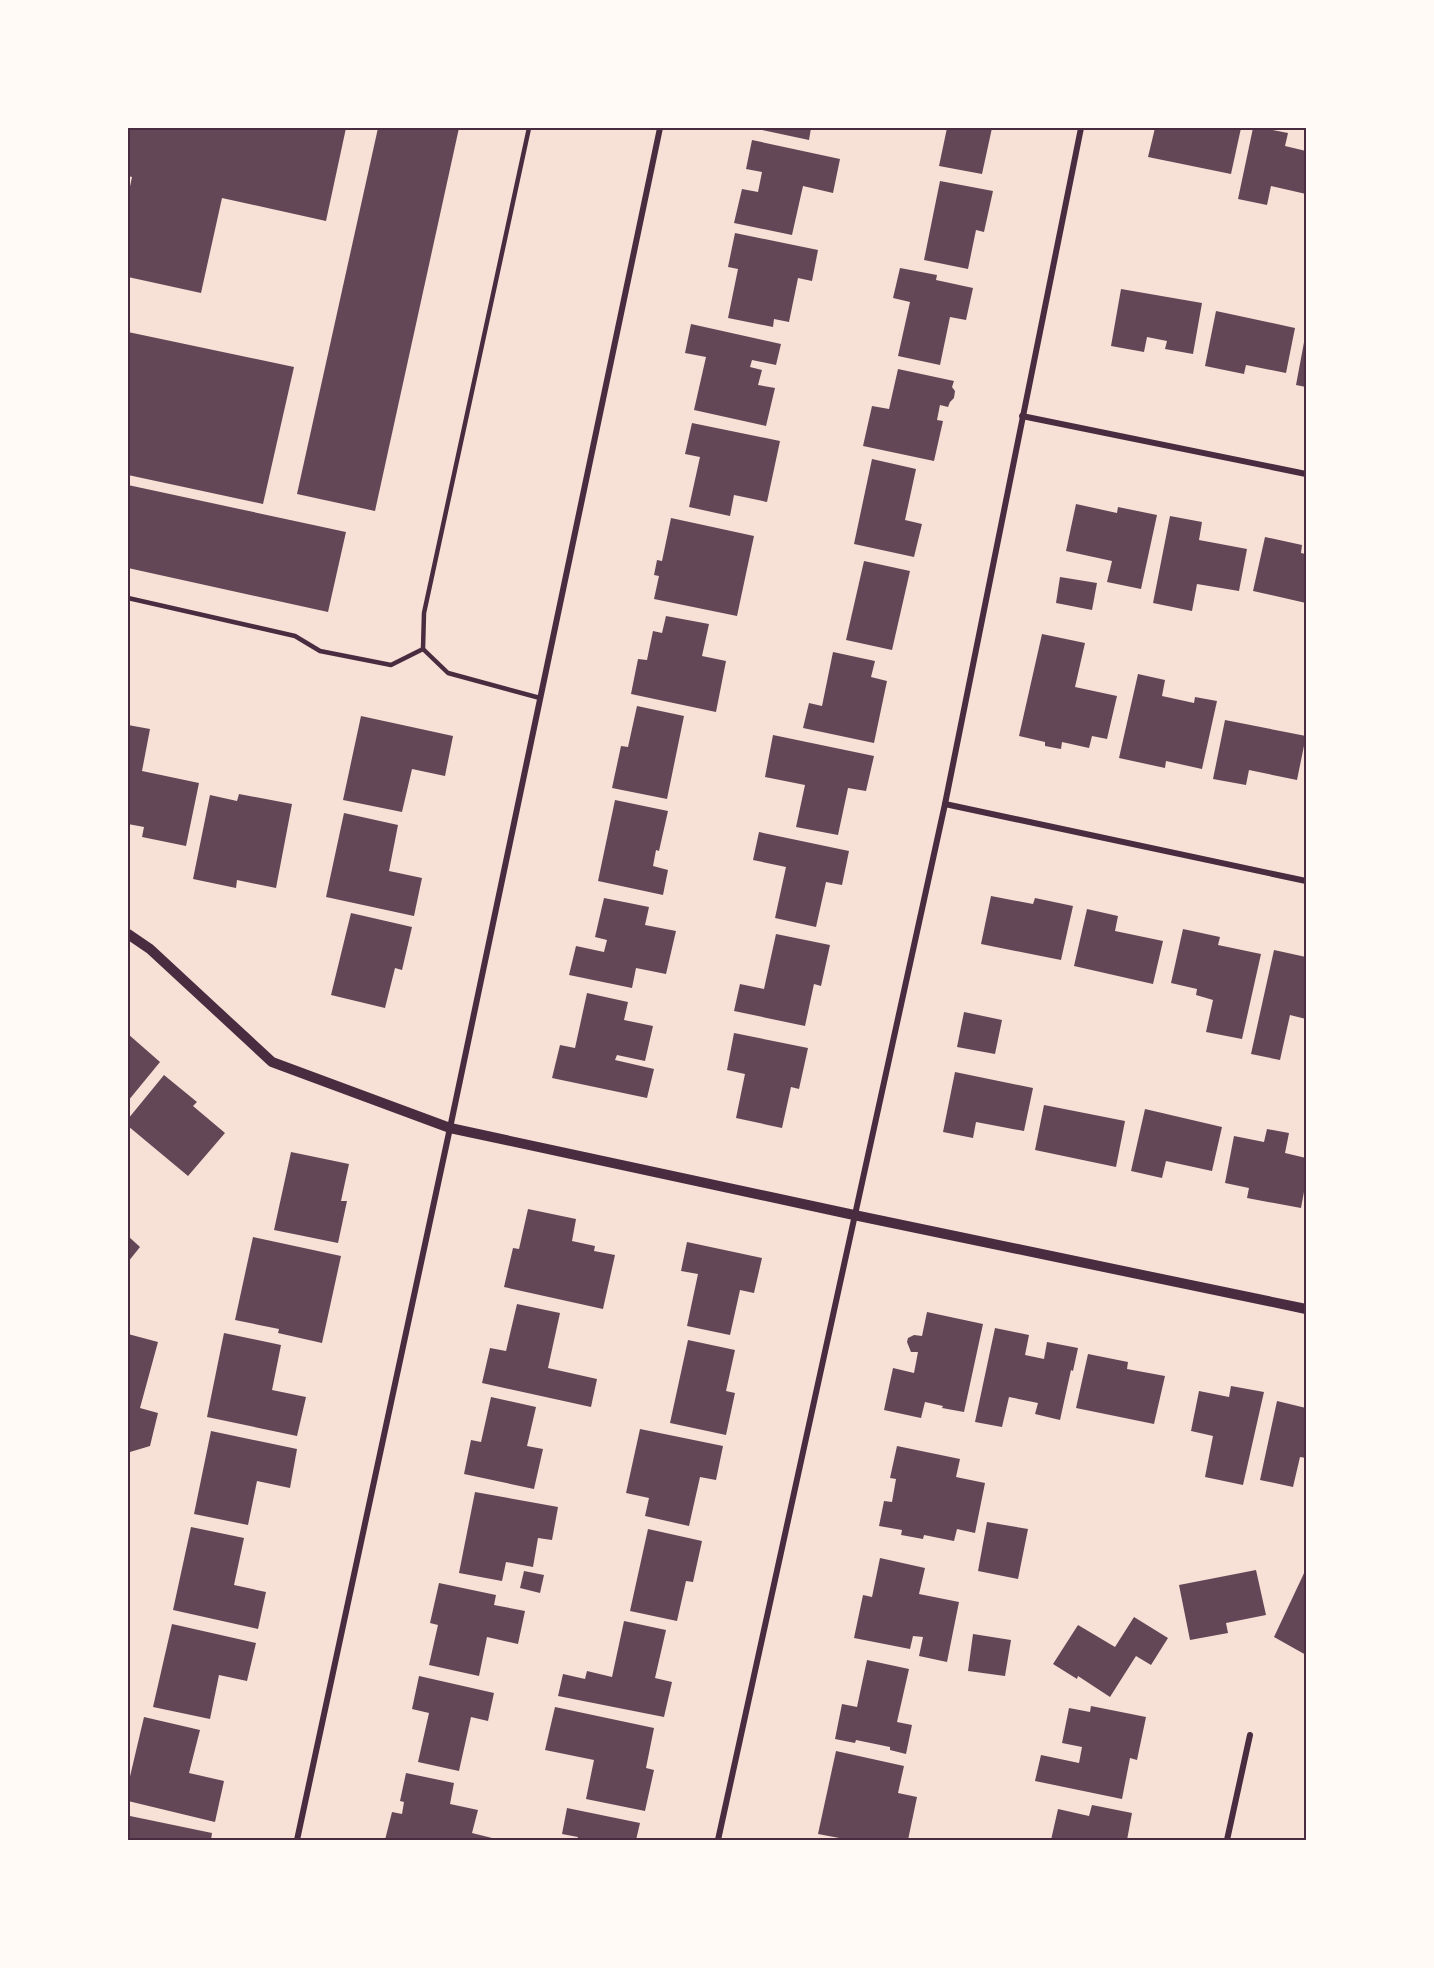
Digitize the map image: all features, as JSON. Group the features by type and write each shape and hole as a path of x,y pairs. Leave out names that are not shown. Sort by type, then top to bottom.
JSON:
{"street":[{"path":"297,1840 450,1128 660,128"},
{"path":"717,1840 945,804 1081,128"},
{"path":"1022,416 1306,474"},
{"path":"945,804 1306,880"},
{"path":"128,934 150,949 272,1062 450,1128 1306,1309"},
{"path":"1227,1840 1250,1734"}],"lane":[{"path":"529,128 424,613 423,649 448,673 540,698"},
{"path":"128,598 295,636 320,651 392,665 423,649"}],"building":[{"path":"128,128 346,128 326,221 222,198 201,293 128,277 128,196 132,177 128,176"},
{"path":"378,128 459,128 375,511 297,494"},
{"path":"753,128 811,128 809,140"},
{"path":"947,128 992,128 982,174 939,166"},
{"path":"1155,128 1241,128 1231,174 1148,157"},
{"path":"1253,128 1288,133 1285,146 1306,151 1306,194 1271,186 1267,205 1238,199"},
{"path":"752,140 840,159 833,193 803,186 792,235 734,223 742,189 758,192 762,172 746,169"},
{"path":"940,181 993,191 984,232 976,230 968,269 924,260"},
{"path":"735,233 818,250 812,281 798,278 789,322 774,319 773,327 728,318 738,269 728,267"},
{"path":"900,268 937,275 936,280 973,288 966,320 950,317 940,365 898,356 910,302 893,298"},
{"path":"1121,289 1202,303 1193,354 1165,349 1167,341 1147,337 1144,352 1111,346"},
{"path":"1216,311 1295,328 1286,373 1246,365 1244,374 1205,366"},
{"path":"691,324 781,344 776,365 752,360 750,367 762,370 758,385 775,388 766,426 694,410 706,357 685,353"},
{"path":"128,332 294,367 263,504 128,475"},
{"path":"1306,337 1306,387 1296,385"},
{"path":"898,369 954,381 952,387 955,391 954,398 948,407 940,405 937,420 943,421 934,461 863,446 872,406 889,409"},
{"path":"692,423 780,441 767,502 734,495 730,516 689,507 700,457 685,454"},
{"path":"872,459 916,469 905,520 922,524 914,557 854,544"},
{"path":"128,485 346,532 328,612 128,568"},
{"path":"1076,504 1117,513 1118,507 1157,515 1141,589 1107,582 1112,561 1066,551"},
{"path":"1170,516 1202,522 1199,540 1247,549 1239,591 1197,584 1192,611 1153,603"},
{"path":"671,518 754,536 737,616 654,599 659,576 654,575 657,560 662,561"},
{"path":"1265,537 1302,545 1301,553 1306,554 1306,603 1253,591"},
{"path":"864,561 910,571 892,650 846,640"},
{"path":"1060,577 1097,583 1092,610 1056,603"},
{"path":"666,616 709,624 702,656 726,661 716,712 631,694 638,659 647,660 653,631 662,633"},
{"path":"1042,634 1085,643 1075,687 1117,696 1107,739 1092,736 1089,748 1062,742 1061,749 1045,746 1045,742 1019,736"},
{"path":"833,652 875,661 871,677 887,681 874,743 803,728 809,703 822,706"},
{"path":"1138,674 1165,680 1162,696 1194,703 1195,697 1217,701 1202,769 1166,761 1165,768 1119,758"},
{"path":"637,706 684,716 667,799 612,788 621,746 628,747"},
{"path":"361,716 453,736 445,776 412,769 402,812 343,800"},
{"path":"1225,720 1306,736 1297,780 1249,770 1246,785 1213,779"},
{"path":"128,725 150,729 142,771 199,783 186,846 142,837 144,827 128,824"},
{"path":"773,735 874,756 866,791 848,788 838,835 796,827 805,785 765,777"},
{"path":"239,794 292,804 276,888 237,880 236,888 193,879 210,795 237,801"},
{"path":"615,800 668,811 659,851 656,850 653,866 668,870 663,895 598,881"},
{"path":"344,813 398,825 389,871 422,878 414,916 326,897"},
{"path":"759,832 849,851 842,885 826,882 816,927 775,918 786,867 753,860"},
{"path":"991,896 1033,904 1035,898 1073,906 1061,960 981,944"},
{"path":"604,898 649,907 645,925 676,931 666,974 636,968 632,988 569,975 576,946 604,952 607,940 595,937"},
{"path":"1087,909 1118,916 1115,931 1163,941 1153,984 1074,966"},
{"path":"351,913 412,927 402,970 395,968 385,1008 331,995"},
{"path":"1183,929 1220,937 1218,945 1261,954 1242,1039 1206,1032 1213,1000 1196,995 1197,989 1171,983"},
{"path":"776,934 830,945 821,986 814,984 805,1026 734,1011 740,984 764,989"},
{"path":"1274,950 1306,957 1306,1019 1290,1015 1280,1060 1251,1054"},
{"path":"587,993 628,1002 624,1020 653,1026 645,1061 617,1055 615,1060 654,1069 647,1098 552,1078 560,1045 575,1048"},
{"path":"964,1012 1002,1020 995,1054 957,1047"},
{"path":"734,1033 808,1048 799,1089 791,1087 782,1128 736,1118 745,1074 727,1070"},
{"path":"128,1034 160,1062 128,1101"},
{"path":"955,1072 1033,1088 1024,1131 976,1122 973,1138 943,1132"},
{"path":"164,1075 197,1102 193,1106 225,1133 188,1176 128,1126 128,1119"},
{"path":"1044,1105 1125,1121 1116,1167 1035,1150"},
{"path":"1145,1109 1222,1127 1212,1171 1166,1161 1162,1178 1131,1171"},
{"path":"1267,1129 1289,1133 1285,1153 1306,1158 1306,1181 1301,1208 1247,1198 1249,1188 1225,1183 1234,1136 1264,1142"},
{"path":"291,1152 349,1164 341,1201 347,1201 338,1243 274,1230"},
{"path":"528,1209 576,1219 572,1241 595,1246 594,1251 615,1255 603,1309 504,1287 513,1248 519,1249"},
{"path":"128,1236 140,1247 128,1262"},
{"path":"253,1237 341,1256 322,1343 278,1333 279,1329 235,1320"},
{"path":"687,1242 762,1258 754,1293 740,1290 730,1335 687,1326 698,1274 681,1271"},
{"path":"517,1304 560,1313 548,1368 597,1379 591,1407 482,1383 490,1348 506,1351"},
{"path":"927,1312 983,1324 964,1412 925,1402 921,1418 884,1410 893,1368 914,1373 918,1352 911,1352 907,1342 908,1338 914,1335 922,1336"},
{"path":"995,1328 1029,1335 1025,1355 1044,1359 1047,1342 1078,1348 1060,1420 1035,1414 1038,1403 1009,1397 1002,1427 975,1422"},
{"path":"224,1333 281,1345 272,1390 306,1397 297,1436 207,1417"},
{"path":"128,1334 158,1342 140,1408 158,1413 150,1446 130,1452 128,1451"},
{"path":"688,1340 735,1350 726,1391 735,1393 726,1435 670,1423"},
{"path":"1088,1354 1128,1362 1127,1369 1165,1376 1154,1424 1076,1408"},
{"path":"1231,1386 1264,1392 1243,1485 1205,1477 1213,1436 1191,1431 1199,1391 1229,1397"},
{"path":"491,1397 536,1407 527,1446 543,1449 534,1489 464,1474 471,1440 481,1442"},
{"path":"1277,1401 1306,1408 1306,1458 1300,1457 1293,1487 1260,1480"},
{"path":"640,1429 723,1446 716,1480 700,1477 689,1526 645,1516 649,1498 626,1493"},
{"path":"211,1431 297,1449 290,1488 257,1481 248,1525 194,1514"},
{"path":"897,1446 960,1459 956,1477 985,1483 975,1533 957,1529 954,1541 924,1535 923,1539 901,1535 902,1530 879,1526 884,1501 892,1502 896,1479 890,1478"},
{"path":"475,1492 558,1507 552,1540 538,1538 533,1567 506,1562 502,1581 459,1573"},
{"path":"987,1522 1028,1529 1018,1579 978,1571"},
{"path":"191,1527 244,1538 234,1585 266,1592 258,1629 173,1610"},
{"path":"648,1529 702,1541 693,1582 686,1581 677,1621 630,1611"},
{"path":"880,1558 925,1568 919,1594 959,1602 947,1662 919,1656 923,1637 913,1636 910,1649 854,1638 863,1595 872,1597"},
{"path":"1306,1569 1306,1655 1274,1637"},
{"path":"1256,1570 1266,1615 1226,1623 1228,1633 1190,1640 1179,1585"},
{"path":"524,1571 544,1575 540,1593 520,1588"},
{"path":"439,1583 496,1595 494,1605 525,1611 518,1644 487,1637 479,1676 429,1665 438,1625 430,1623"},
{"path":"1134,1617 1168,1638 1151,1665 1136,1656 1110,1697 1078,1676 1077,1679 1053,1664 1078,1625 1115,1647"},
{"path":"624,1621 666,1630 655,1678 672,1682 664,1717 558,1696 563,1674 585,1679 587,1671 612,1677"},
{"path":"172,1624 256,1643 247,1681 219,1675 210,1719 153,1707"},
{"path":"973,1634 1011,1640 1005,1676 968,1671"},
{"path":"867,1660 909,1669 897,1722 912,1725 906,1754 890,1750 890,1747 856,1740 855,1743 835,1739 842,1704 857,1707"},
{"path":"419,1676 494,1693 488,1721 471,1717 459,1771 418,1762 429,1713 412,1709"},
{"path":"1091,1706 1146,1717 1137,1760 1130,1758 1122,1799 1035,1781 1041,1755 1079,1763 1082,1747 1062,1743 1069,1708 1090,1712"},
{"path":"555,1707 654,1728 646,1768 654,1770 645,1811 586,1799 594,1760 545,1750"},
{"path":"144,1717 200,1730 189,1773 224,1781 215,1822 128,1801 128,1785"},
{"path":"836,1751 904,1766 898,1793 917,1797 908,1840 850,1840 818,1834"},
{"path":"406,1773 454,1783 450,1804 478,1810 472,1833 500,1840 385,1840 392,1812 402,1814 404,1802 400,1801"},
{"path":"1092,1805 1132,1813 1127,1840 1051,1840 1058,1809 1089,1816"},
{"path":"567,1808 640,1823 636,1840 577,1840 578,1837 562,1834"},
{"path":"130,1816 212,1833 211,1840 128,1840"}]}
